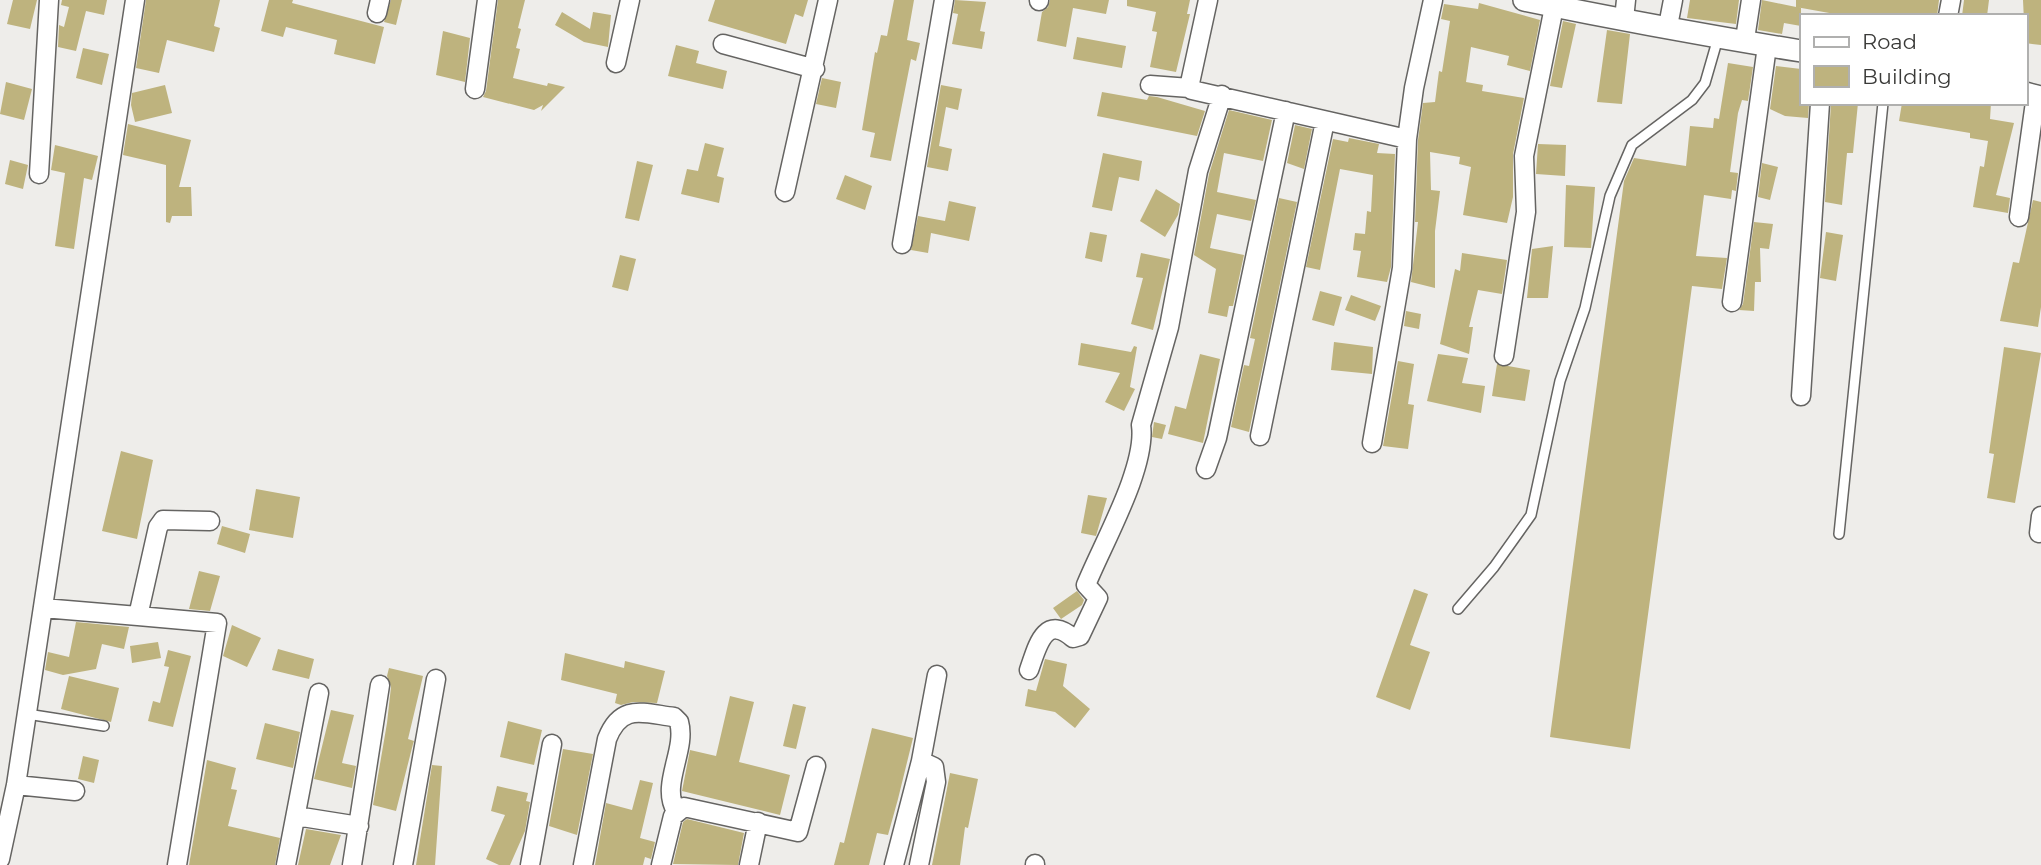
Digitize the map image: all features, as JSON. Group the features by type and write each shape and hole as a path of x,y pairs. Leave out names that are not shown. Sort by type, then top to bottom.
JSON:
{"street":[{"path":"39,174 49,0"},
{"path":"0,859 16,785 135,0"},
{"path":"475,89 486,0"},
{"path":"617,63 630,0"},
{"path":"785,192 815,69 828,0"},
{"path":"902,244 944,0"},
{"path":"1190,88 1209,0"},
{"path":"1373,443 1402,268 1407,139 1414,89 1433,0"},
{"path":"1668,26 1673,0"},
{"path":"1745,39 1751,0"},
{"path":"1504,356 1526,212 1524,156 1541,3 1625,10 1668,26 1718,38 1745,39 1767,46 1800,51"},
{"path":"723,44 815,69"},
{"path":"1732,302 1767,46"},
{"path":"1150,85 1190,88 1200,93 1222,95 1407,139"},
{"path":"1029,670 1044,634 1063,629 1073,638 1080,636 1098,598 1086,585 1139,462 1143,440 1141,425 1169,327 1198,171 1222,95"},
{"path":"2019,217 2034,95"},
{"path":"1801,396 1820,105"},
{"path":"1206,469 1217,438 1286,111"},
{"path":"1261,436 1325,121"},
{"path":"138,615 158,527 163,520 210,521"},
{"path":"43,608 217,623 177,865"},
{"path":"894,865 921,761 937,675"},
{"path":"403,865 436,679"},
{"path":"352,865 380,685"},
{"path":"286,865 319,693"},
{"path":"583,865 607,739 612,726 621,716 632,712 674,717 679,722 682,738 671,790 671,803 676,811 661,865"},
{"path":"530,865 552,744"},
{"path":"919,865 936,782 933,767 921,761"},
{"path":"676,811 689,808 798,832 817,766"},
{"path":"16,785 75,791"},
{"path":"296,816 359,826"},
{"path":"749,865 758,822"}],"lane":[{"path":"1458,609 1494,567 1531,516 1560,381 1585,308 1610,196 1632,145 1692,100 1705,83 1718,38"},
{"path":"1839,534 1883,105"},
{"path":"26,713 104,726"}],"building":[{"path":"13,0 37,0 30,29 7,24"},
{"path":"62,0 107,0 104,15 86,11 76,51 58,47 59,25 64,27 69,7 61,5"},
{"path":"146,0 220,0 214,26 220,28 214,52 167,40 159,73 136,68"},
{"path":"269,0 293,0 292,3 384,27 375,64 334,54 337,40 286,27 283,37 261,31"},
{"path":"391,0 402,0 396,25 384,22"},
{"path":"498,0 525,0 518,28 521,29 516,48 520,49 513,78 565,87 541,111 543,105 534,110 483,97"},
{"path":"715,0 808,0 803,17 795,14 786,44 708,21"},
{"path":"894,0 914,0 907,40 920,43 916,61 911,59 891,161 870,157 875,133 862,130 875,52 877,53 881,35 887,36"},
{"path":"955,0 986,2 980,31 985,32 982,49 952,44 958,14 953,13"},
{"path":"1050,0 1109,0 1106,14 1073,8 1066,47 1037,41 1042,12 1048,7"},
{"path":"1127,0 1190,0 1187,14 1190,14 1176,72 1150,67 1157,32 1152,31 1156,12 1127,6"},
{"path":"1690,0 1739,0 1736,24 1687,18"},
{"path":"1762,0 1801,8 1800,26 1784,23 1782,34 1758,30"},
{"path":"1796,0 1939,0 1937,14 1835,14 1796,7"},
{"path":"1964,0 1989,0 1987,14 1962,14"},
{"path":"2023,0 2041,0 2041,45 2027,43 2027,14 2024,14"},
{"path":"1479,3 1540,20 1530,71 1507,65 1509,56 1471,47 1466,82 1483,85 1482,91 1524,98 1513,154 1513,197 1507,223 1463,215 1471,167 1459,164 1460,157 1430,152 1431,190 1440,191 1435,231 1435,288 1411,282 1418,222 1415,222 1418,140 1423,103 1435,102 1439,71 1442,72 1450,21 1441,19 1444,4 1478,9"},
{"path":"562,12 590,29 593,12 611,15 608,47 584,42 555,25"},
{"path":"1563,21 1576,24 1562,88 1550,86"},
{"path":"1607,30 1630,34 1622,104 1597,102"},
{"path":"443,31 470,38 465,82 436,75"},
{"path":"1077,37 1126,46 1122,68 1073,59"},
{"path":"676,45 699,51 696,63 727,71 723,89 668,76"},
{"path":"83,48 109,54 102,85 76,78"},
{"path":"1728,63 1753,67 1748,101 1742,100 1738,113 1730,172 1738,173 1736,191 1732,190 1731,199 1704,195 1696,256 1727,258 1722,289 1692,286 1630,749 1550,737 1624,181 1634,158 1686,166 1690,126 1713,128 1714,118 1719,119"},
{"path":"1776,66 1800,69 1800,105 1809,105 1808,118 1785,116 1770,109"},
{"path":"822,78 841,82 836,108 816,104"},
{"path":"6,82 32,89 24,120 0,114"},
{"path":"165,85 172,113 135,122 131,105 132,93"},
{"path":"941,85 962,89 958,110 946,107 939,146 952,149 948,171 927,167"},
{"path":"1102,92 1147,100 1149,96 1157,97 1205,111 1197,136 1097,116"},
{"path":"1831,105 1858,105 1853,153 1847,153 1842,205 1825,202"},
{"path":"1902,105 1991,105 1990,119 2014,123 1996,195 2010,198 2008,213 1973,207 1980,166 1984,167 1988,141 1970,138 1970,133 1899,121"},
{"path":"1229,110 1272,120 1263,161 1224,153 1217,192 1256,200 1251,221 1217,214 1210,248 1244,255 1233,306 1229,306 1227,317 1208,313 1216,269 1194,255 1209,174"},
{"path":"128,124 191,140 179,187 191,187 192,216 172,216 170,223 166,222 166,165 123,155"},
{"path":"1295,125 1312,129 1304,169 1287,163"},
{"path":"1349,138 1379,144 1377,153 1395,154 1391,267 1387,282 1357,277 1361,251 1353,250 1355,233 1365,234 1367,211 1371,212 1373,175 1340,169 1320,270 1306,267 1333,139 1348,142"},
{"path":"705,143 724,148 717,176 724,178 719,203 681,194 687,169 698,171"},
{"path":"1538,144 1566,145 1565,176 1536,174"},
{"path":"55,145 98,156 92,180 84,178 74,249 55,246 65,173 51,170"},
{"path":"1103,153 1142,161 1139,181 1119,177 1112,211 1092,207"},
{"path":"10,160 28,165 23,189 5,184"},
{"path":"637,161 653,165 639,221 625,218"},
{"path":"1762,163 1778,167 1770,200 1758,197"},
{"path":"845,175 872,186 865,210 836,199"},
{"path":"1566,185 1595,187 1591,248 1564,247"},
{"path":"1156,189 1180,204 1178,215 1165,237 1140,221"},
{"path":"1279,198 1297,202 1249,432 1231,427 1244,365 1249,366 1255,339 1250,338"},
{"path":"2033,200 2041,202 2041,307 2038,327 2000,321 2013,262 2019,263"},
{"path":"949,201 976,207 969,241 931,233 928,253 911,250 918,216 945,221"},
{"path":"1754,222 1773,224 1769,249 1760,248 1761,282 1755,282 1754,311 1739,310 1743,304"},
{"path":"1090,232 1107,235 1102,262 1085,258"},
{"path":"1826,232 1843,235 1836,281 1820,278"},
{"path":"1553,246 1548,298 1527,298 1532,249"},
{"path":"1141,253 1170,259 1153,330 1131,324 1143,278 1136,277"},
{"path":"1462,253 1507,260 1502,294 1478,290 1469,327 1473,327 1469,354 1440,344 1455,269 1460,271"},
{"path":"620,255 636,259 628,291 612,287"},
{"path":"1320,291 1342,297 1334,326 1312,320"},
{"path":"1351,295 1381,306 1375,321 1345,310"},
{"path":"1406,311 1421,314 1419,329 1404,326"},
{"path":"1334,342 1373,347 1372,374 1331,370"},
{"path":"1081,343 1131,352 1134,346 1137,347 1130,387 1135,389 1124,411 1105,402 1120,373 1078,365"},
{"path":"2004,347 2041,353 2015,503 1987,498 1994,454 1989,453"},
{"path":"1200,354 1220,359 1203,443 1168,434 1175,406 1186,409"},
{"path":"1438,354 1468,358 1462,383 1485,386 1481,413 1427,401"},
{"path":"1398,361 1414,364 1408,404 1414,405 1408,449 1383,446"},
{"path":"1497,364 1530,370 1525,401 1492,396"},
{"path":"1154,422 1166,425 1162,439 1152,437"},
{"path":"121,451 153,460 137,539 102,531"},
{"path":"256,489 300,497 293,538 249,530"},
{"path":"1088,495 1107,498 1096,536 1081,533"},
{"path":"222,526 250,534 245,553 217,544"},
{"path":"199,571 220,576 210,611 189,609"},
{"path":"1414,589 1428,594 1410,645 1430,652 1410,710 1376,697"},
{"path":"1077,591 1084,600 1082,605 1061,619 1053,608"},
{"path":"76,622 129,627 124,649 102,644 96,669 63,675 45,670 48,652 69,657"},
{"path":"232,625 261,638 247,667 223,656"},
{"path":"158,642 161,658 132,663 130,646"},
{"path":"278,649 314,659 309,679 272,670"},
{"path":"168,650 191,656 173,727 148,721 153,701 160,703 169,667 164,666"},
{"path":"565,653 624,668 625,661 665,671 657,703 633,702 621,705 615,703 617,694 561,680"},
{"path":"1045,659 1067,664 1063,686 1090,709 1075,728 1055,712 1025,706 1028,689 1036,691"},
{"path":"389,668 423,676 408,739 414,741 396,811 373,805 387,723 391,687 387,676"},
{"path":"69,676 119,688 111,722 61,709"},
{"path":"730,696 754,702 739,762 790,775 780,815 682,791 690,750 716,756"},
{"path":"793,704 806,707 796,749 783,746"},
{"path":"331,710 354,715 342,763 356,766 352,788 314,779"},
{"path":"508,721 542,730 534,765 500,757"},
{"path":"265,723 300,732 293,768 256,759"},
{"path":"872,728 913,738 898,799 888,835 877,833 869,865 834,865 840,842 844,843"},
{"path":"563,749 593,754 577,835 549,826"},
{"path":"83,756 99,760 94,783 78,779"},
{"path":"207,760 236,768 231,789 237,790 228,826 280,838 275,865 189,865"},
{"path":"432,765 442,766 435,865 416,865"},
{"path":"950,773 978,779 968,828 965,827 960,865 932,865"},
{"path":"640,780 653,783 640,838 655,842 651,859 645,857 643,865 595,865 606,803 632,810"},
{"path":"497,786 528,793 526,801 530,802 525,831 510,865 499,865 486,859 505,815 491,811"},
{"path":"687,819 744,833 738,865 673,864 683,822"},
{"path":"306,829 341,835 330,865 298,865"}]}
